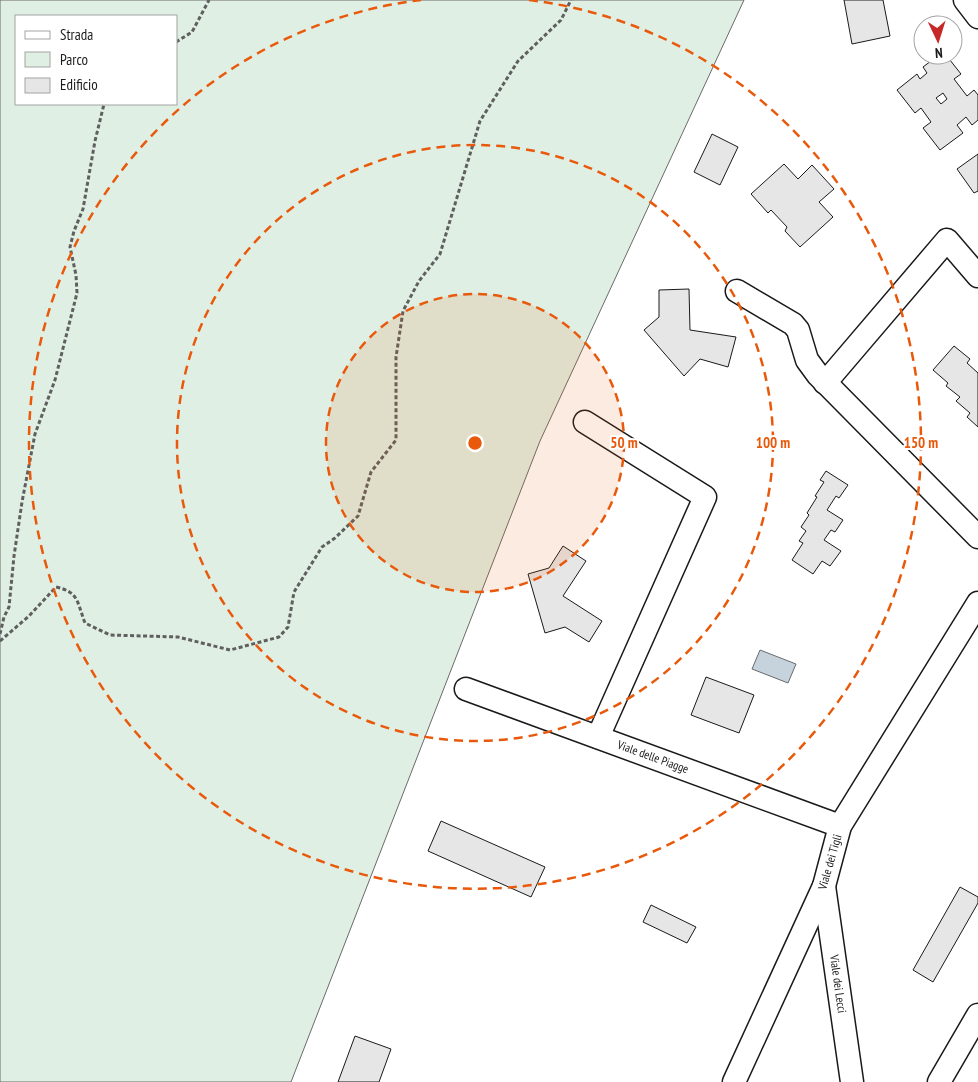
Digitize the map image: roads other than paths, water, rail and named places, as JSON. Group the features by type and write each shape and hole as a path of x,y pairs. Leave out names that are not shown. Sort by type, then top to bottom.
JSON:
{"street":[{"path":"965,0 978,16"},
{"path":"825,383 947,240 978,276"},
{"path":"737,291 793,324 798,330 811,368 978,537"},
{"path":"585,422 705,497 598,737"},
{"name":"Viale dei Tigli","path":"734,1082 824,886 840,826 978,603"},
{"name":"Viale delle Piagge","path":"466,689 840,826"},
{"name":"Viale dei Lecci","path":"824,886 852,1082"},
{"path":"939,1082 978,1015"}]}
